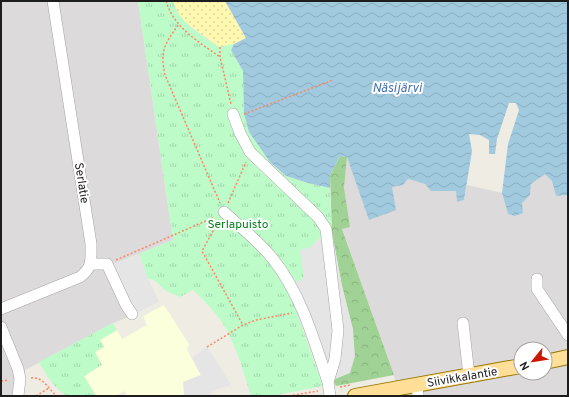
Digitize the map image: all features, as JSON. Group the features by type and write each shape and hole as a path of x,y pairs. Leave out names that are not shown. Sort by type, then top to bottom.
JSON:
{"main road":[{"path":"553,360 568,357"},
{"name":"Siivikkalantie","path":"355,396 418,390 468,376 513,368"}],"street":[{"name":"Serlatie","path":"54,1 91,244 91,264"},
{"path":"238,114 240,133 250,152 318,217 326,229 338,330 335,358 328,382"},
{"path":"224,212 273,259 286,279 303,311 328,382 330,396"},
{"path":"1,309 80,277 86,272 91,264 107,264 126,305 132,314"},
{"path":"537,279 537,289 568,335"},
{"path":"463,323 468,376"},
{"path":"1,327 15,359 20,379 18,396"}],"path":[{"path":"166,1 178,25 220,57"},
{"path":"178,25 165,45 163,54 165,75 168,86 224,212"},
{"path":"220,47 220,57 238,114 333,80"},
{"path":"243,325 202,251 224,212 250,152"},
{"path":"107,264 224,212"},
{"path":"207,347 243,325 256,320 303,311"},
{"path":"1,381 36,377 40,378 57,396"},
{"path":"36,396 49,388"}],"shaded area":[{"path":"1,1 138,1 173,240 111,265 129,317 113,323 25,370 23,396 1,396"},
{"path":"347,157 391,187 403,185 408,179 425,184 431,191 456,191 457,201 464,200 467,185 502,193 508,214 530,195 531,184 545,174 552,180 556,196 568,195 568,396 399,396 393,372 342,228 349,226 344,188"},
{"path":"332,233 342,286 353,330 355,356 350,373 333,380 295,283 304,278 300,250 310,247 324,235"},
{"path":"139,254 148,279 159,302 129,317 111,265"},
{"path":"164,305 189,344 187,350 201,375 184,382 184,396 126,396 125,391 115,396 96,396 84,376 101,365 95,352 100,340 117,330 122,339 147,325 143,316"},
{"path":"207,347 231,385 211,391 211,396 180,396 184,395 183,382 201,375 192,358"}],"green space":[{"name":"Serlapuisto","path":"138,1 173,1 180,16 198,33 219,47 234,44 231,50 243,71 244,114 249,132 270,162 286,176 330,188 332,233 317,240 310,250 305,277 293,302 323,386 271,396 251,396 231,339 224,325 212,309 193,290 180,297 166,291 154,280 148,279 139,254 173,240"},
{"path":"340,156 347,157 344,188 350,227 342,229 394,375 336,386 333,380 353,330 342,286 332,233 330,175"},
{"path":"113,323 117,330 100,340 104,347 95,352 102,365 84,376 96,396 67,396 62,393 48,377 39,362"}],"sand":[{"path":"173,1 225,1 246,38 234,44 219,47 181,19"}],"water":[{"name":"Näsijärvi","path":"225,1 568,1 568,195 556,196 552,181 545,174 531,184 530,195 522,203 523,213 515,216 508,214 502,193 508,144 519,110 516,103 509,103 497,139 495,154 489,154 489,140 480,135 469,134 472,151 464,200 457,202 456,191 431,191 425,184 408,179 403,185 392,187 396,210 369,220 347,157 340,156 330,175 330,188 286,176 270,162 249,132 244,114 243,71 231,50 234,44 246,38"}]}
